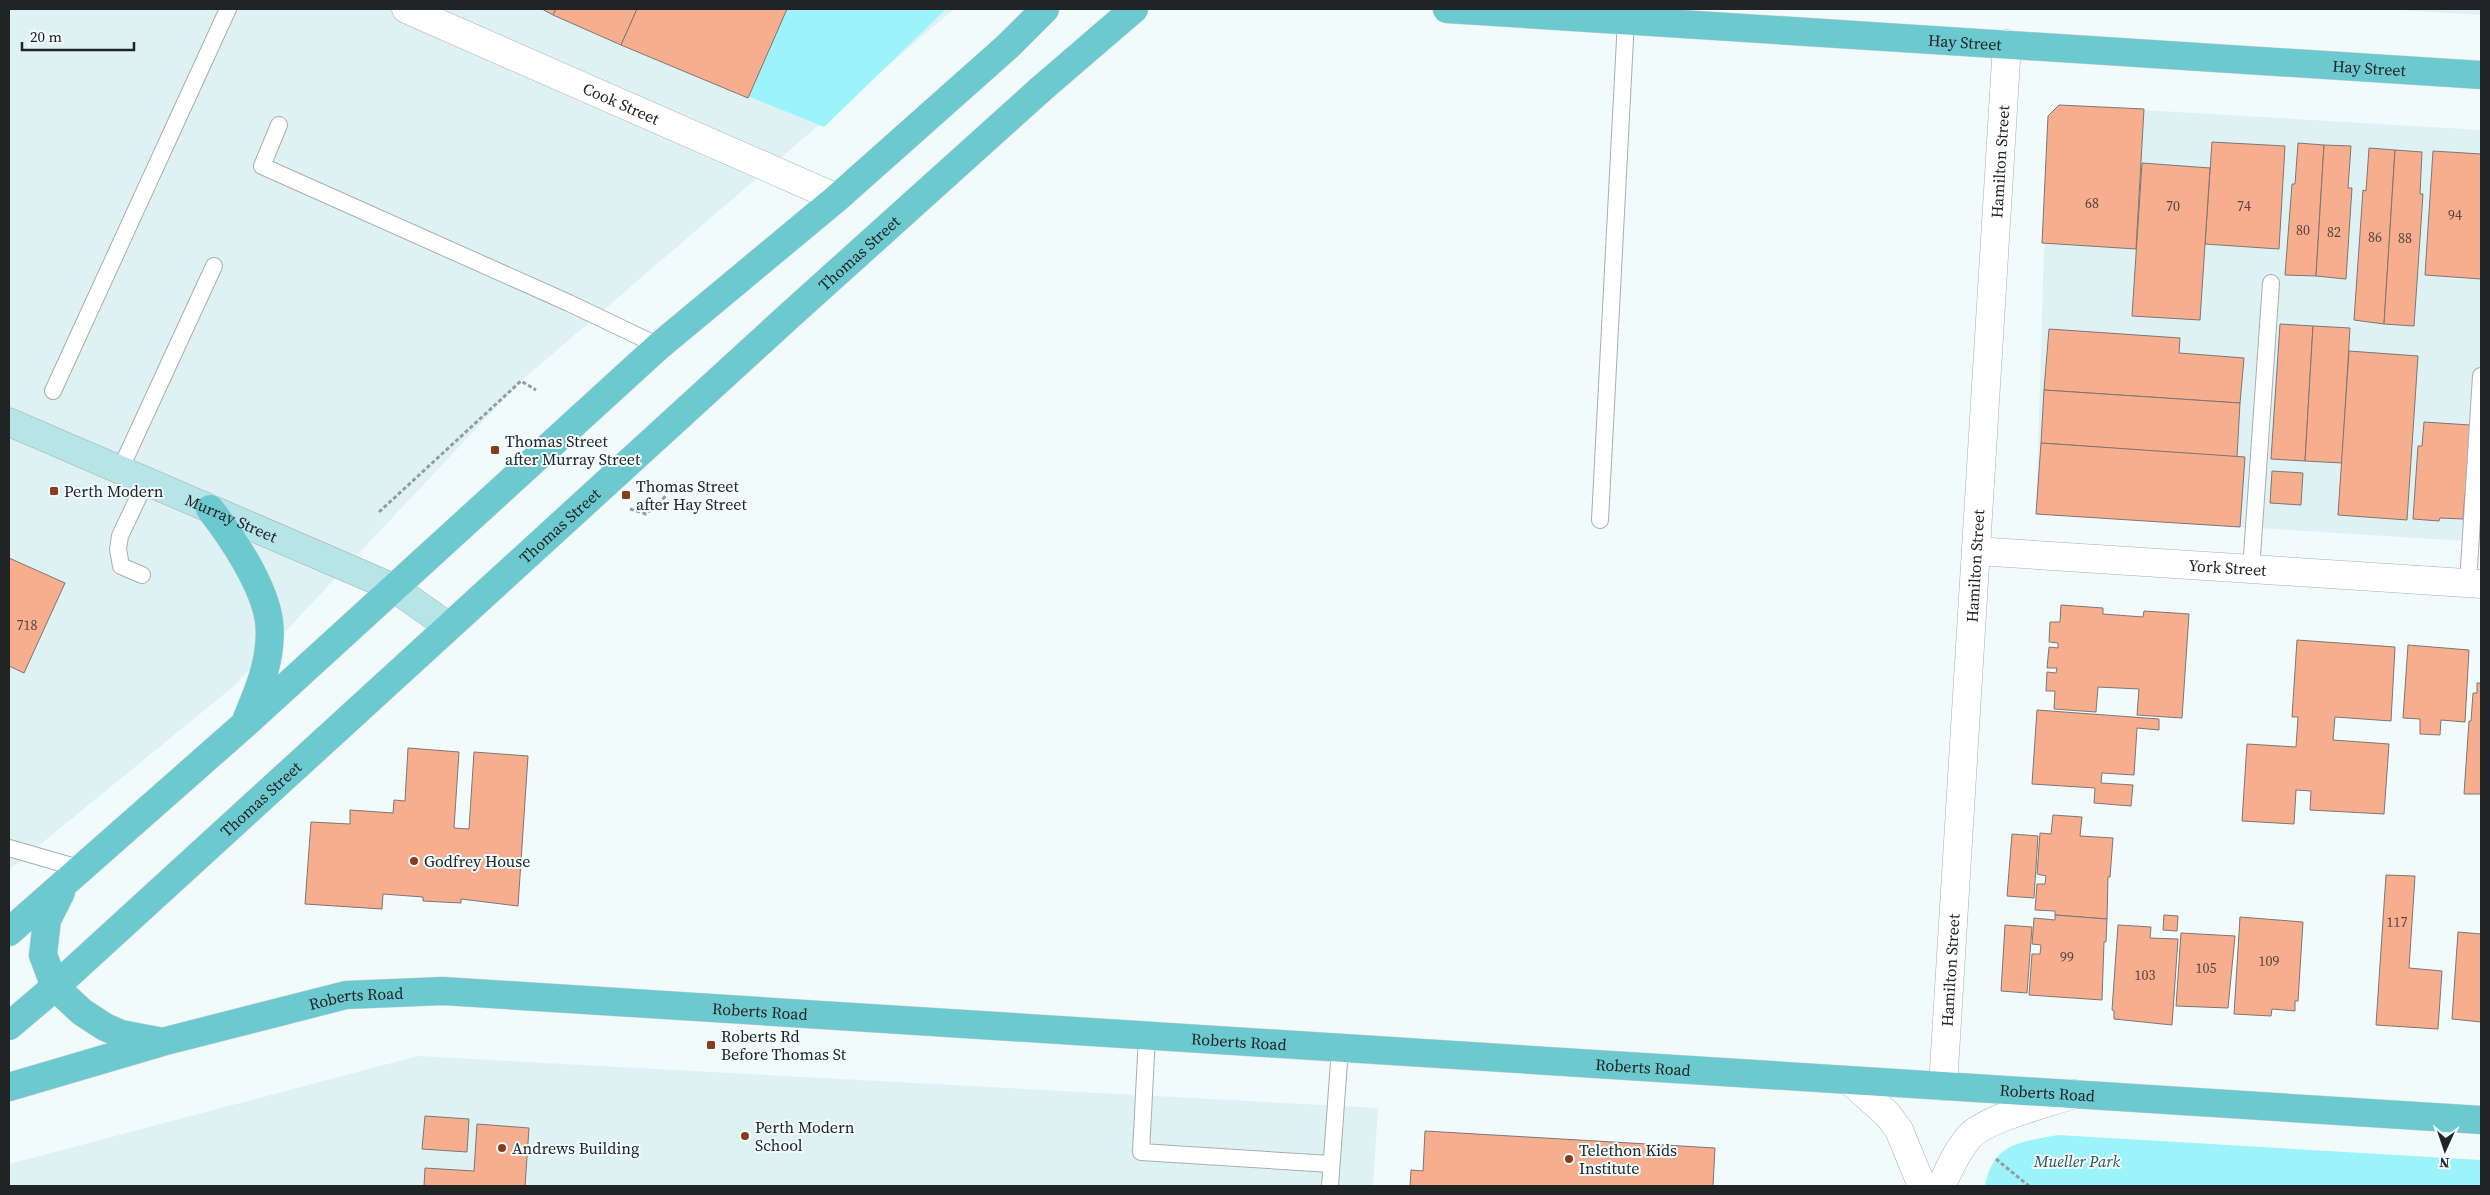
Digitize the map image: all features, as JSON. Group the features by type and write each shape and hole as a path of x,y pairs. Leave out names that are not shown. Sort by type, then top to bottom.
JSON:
{"main road":[{"path":"9,932 245,724 659,346 837,198 1008,46 1045,9"},
{"name":"Thomas Street","path":"9,1026 1034,95 1134,9"},
{"name":"Hay Street","path":"1447,9 2481,74"},
{"name":"Murray Street","path":"9,422 394,588 448,626"},
{"path":"210,509 231,536 253,577 268,620 269,644 265,668 259,690 245,724"},
{"path":"73,877 47,920 44,955 54,987 82,1012 105,1027 122,1034 162,1042"},
{"name":"Roberts Road","path":"9,1087 162,1042 346,996 443,991 2481,1120"}],"street":[{"name":"Cook Street","path":"406,9 837,198"},
{"name":"Hamilton Street","path":"1943,1086 2007,44"},
{"name":"York Street","path":"1976,551 2474,584"},
{"path":"1850,1081 1888,1115 1899,1130 1922,1186"},
{"path":"1941,1186 1961,1148 1978,1131 2006,1117 2074,1094"}],"lane":[{"path":"53,390 228,9"},
{"path":"1600,520 1626,20"},
{"path":"279,125 262,166 569,303 659,346"},
{"path":"120,470 214,266"},
{"path":"2251,570 2271,283"},
{"path":"2474,584 2481,376"},
{"path":"142,576 121,566 118,548 120,536 146,481"},
{"path":"9,848 73,877"},
{"path":"1146,1036 1141,1152 1331,1164"},
{"path":"1330,1186 1340,1048"}],"path":[{"path":"379,512 521,381 536,390"},
{"path":"624,507 646,514 666,496"},
{"path":"1994,1156 2029,1186"}],"shaded area":[{"path":"9,9 954,9 521,381 234,686 9,870"},
{"path":"2379,9 2481,9 2481,15"},
{"path":"2059,105 2481,130 2481,542 2036,514 2048,116"},
{"name":"Perth Modern School","path":"418,1056 1378,1108 1373,1186 9,1186 9,1164"}],"green space":[{"path":"783,9 946,9 824,127 743,94"},
{"name":"Mueller Park","path":"2058,1135 2481,1160 2481,1186 1985,1186 1995,1161 2010,1147 2031,1140"}],"building":[{"path":"542,9 556,9 553,15"},
{"path":"556,9 637,9 621,45 553,15"},
{"path":"637,9 787,9 748,98 621,45"},
{"path":"2059,105 2144,109 2136,249 2042,243 2048,116"},
{"path":"2212,142 2285,146 2279,249 2205,244"},
{"path":"2298,143 2324,145 2316,276 2285,275 2292,184 2295,184"},
{"path":"2324,145 2351,146 2348,188 2352,188 2346,279 2316,276"},
{"path":"2369,148 2395,150 2384,324 2354,320 2363,190 2366,191"},
{"path":"2395,150 2422,152 2420,194 2423,194 2414,326 2384,324"},
{"path":"2433,151 2481,154 2481,279 2425,275"},
{"path":"2142,163 2210,168 2200,320 2132,316"},
{"path":"2280,324 2313,326 2305,461 2271,459"},
{"path":"2313,326 2350,328 2342,463 2305,461"},
{"path":"2049,329 2180,338 2179,353 2244,358 2240,403 2044,390"},
{"path":"2349,351 2418,356 2407,520 2338,515"},
{"path":"2044,390 2240,403 2237,457 2041,443"},
{"path":"2424,422 2470,425 2469,494 2465,494 2463,519 2440,518 2439,521 2413,519 2418,446 2422,446"},
{"path":"2041,443 2245,457 2240,527 2036,514"},
{"path":"2272,471 2303,473 2301,505 2270,503"},
{"path":"9,558 65,583 24,673 9,666"},
{"path":"2061,605 2103,608 2103,614 2143,617 2144,611 2189,614 2182,718 2137,715 2139,689 2098,687 2096,712 2054,709 2055,691 2046,691 2047,672 2056,673 2057,668 2047,668 2049,647 2058,648 2058,643 2049,642 2050,622 2060,622"},
{"path":"2297,640 2395,647 2391,721 2335,717 2333,740 2389,744 2384,814 2310,810 2311,791 2296,790 2294,824 2242,821 2247,744 2296,747 2298,717 2292,717"},
{"path":"2408,645 2469,650 2465,722 2441,720 2440,735 2420,734 2420,719 2403,718"},
{"path":"2477,683 2481,683 2481,794 2464,794 2469,721 2471,721 2473,693 2477,693"},
{"path":"2037,710 2159,719 2159,730 2137,728 2134,775 2102,773 2101,783 2133,785 2131,806 2094,803 2095,788 2032,784"},
{"name":"Godfrey House","path":"408,748 459,752 454,828 469,829 474,752 528,756 518,906 461,899 461,903 423,901 423,897 383,894 382,909 305,904 311,822 350,824 350,810 393,813 394,800 405,801"},
{"path":"2053,815 2082,817 2080,836 2113,838 2110,877 2108,877 2107,919 2055,915 2055,911 2035,910 2037,884 2045,884 2046,876 2037,874 2040,833 2051,834"},
{"path":"2012,834 2038,836 2034,898 2007,896"},
{"path":"2386,875 2415,876 2409,968 2442,971 2438,1029 2376,1025"},
{"path":"2055,915 2107,919 2106,942 2104,942 2102,1000 2029,995 2032,954 2040,954 2041,945 2032,944 2034,918 2055,920"},
{"path":"2164,915 2178,916 2177,931 2163,930"},
{"path":"2240,917 2303,922 2298,1001 2295,1001 2295,1011 2272,1009 2271,1016 2234,1014"},
{"path":"2005,925 2032,927 2027,993 2001,991"},
{"path":"2118,925 2151,927 2150,938 2178,939 2172,1025 2114,1019 2114,1011 2112,1010"},
{"path":"2458,932 2481,934 2481,1022 2452,1019"},
{"path":"2181,933 2235,936 2228,1008 2176,1006"},
{"name":"Andrews Building","path":"425,1116 469,1119 467,1152 422,1149"},
{"name":"Andrews Building","path":"477,1124 529,1128 525,1186 424,1186 425,1168 474,1171"},
{"name":"Telethon Kids Institute","path":"1425,1131 1715,1148 1713,1186 1410,1186 1411,1170 1423,1171"}],"place":[{"name":"Thomas Street after Murray Street","path":"495,450"},
{"name":"Perth Modern","path":"54,491"},
{"name":"Thomas Street after Hay Street","path":"626,495"},
{"name":"Godfrey House","path":"414,861"},
{"name":"Roberts Rd Before Thomas St","path":"711,1045"},
{"name":"Perth Modern School","path":"745,1136"},
{"name":"Andrews Building","path":"502,1148"},
{"name":"Telethon Kids Institute","path":"1569,1159"}]}
